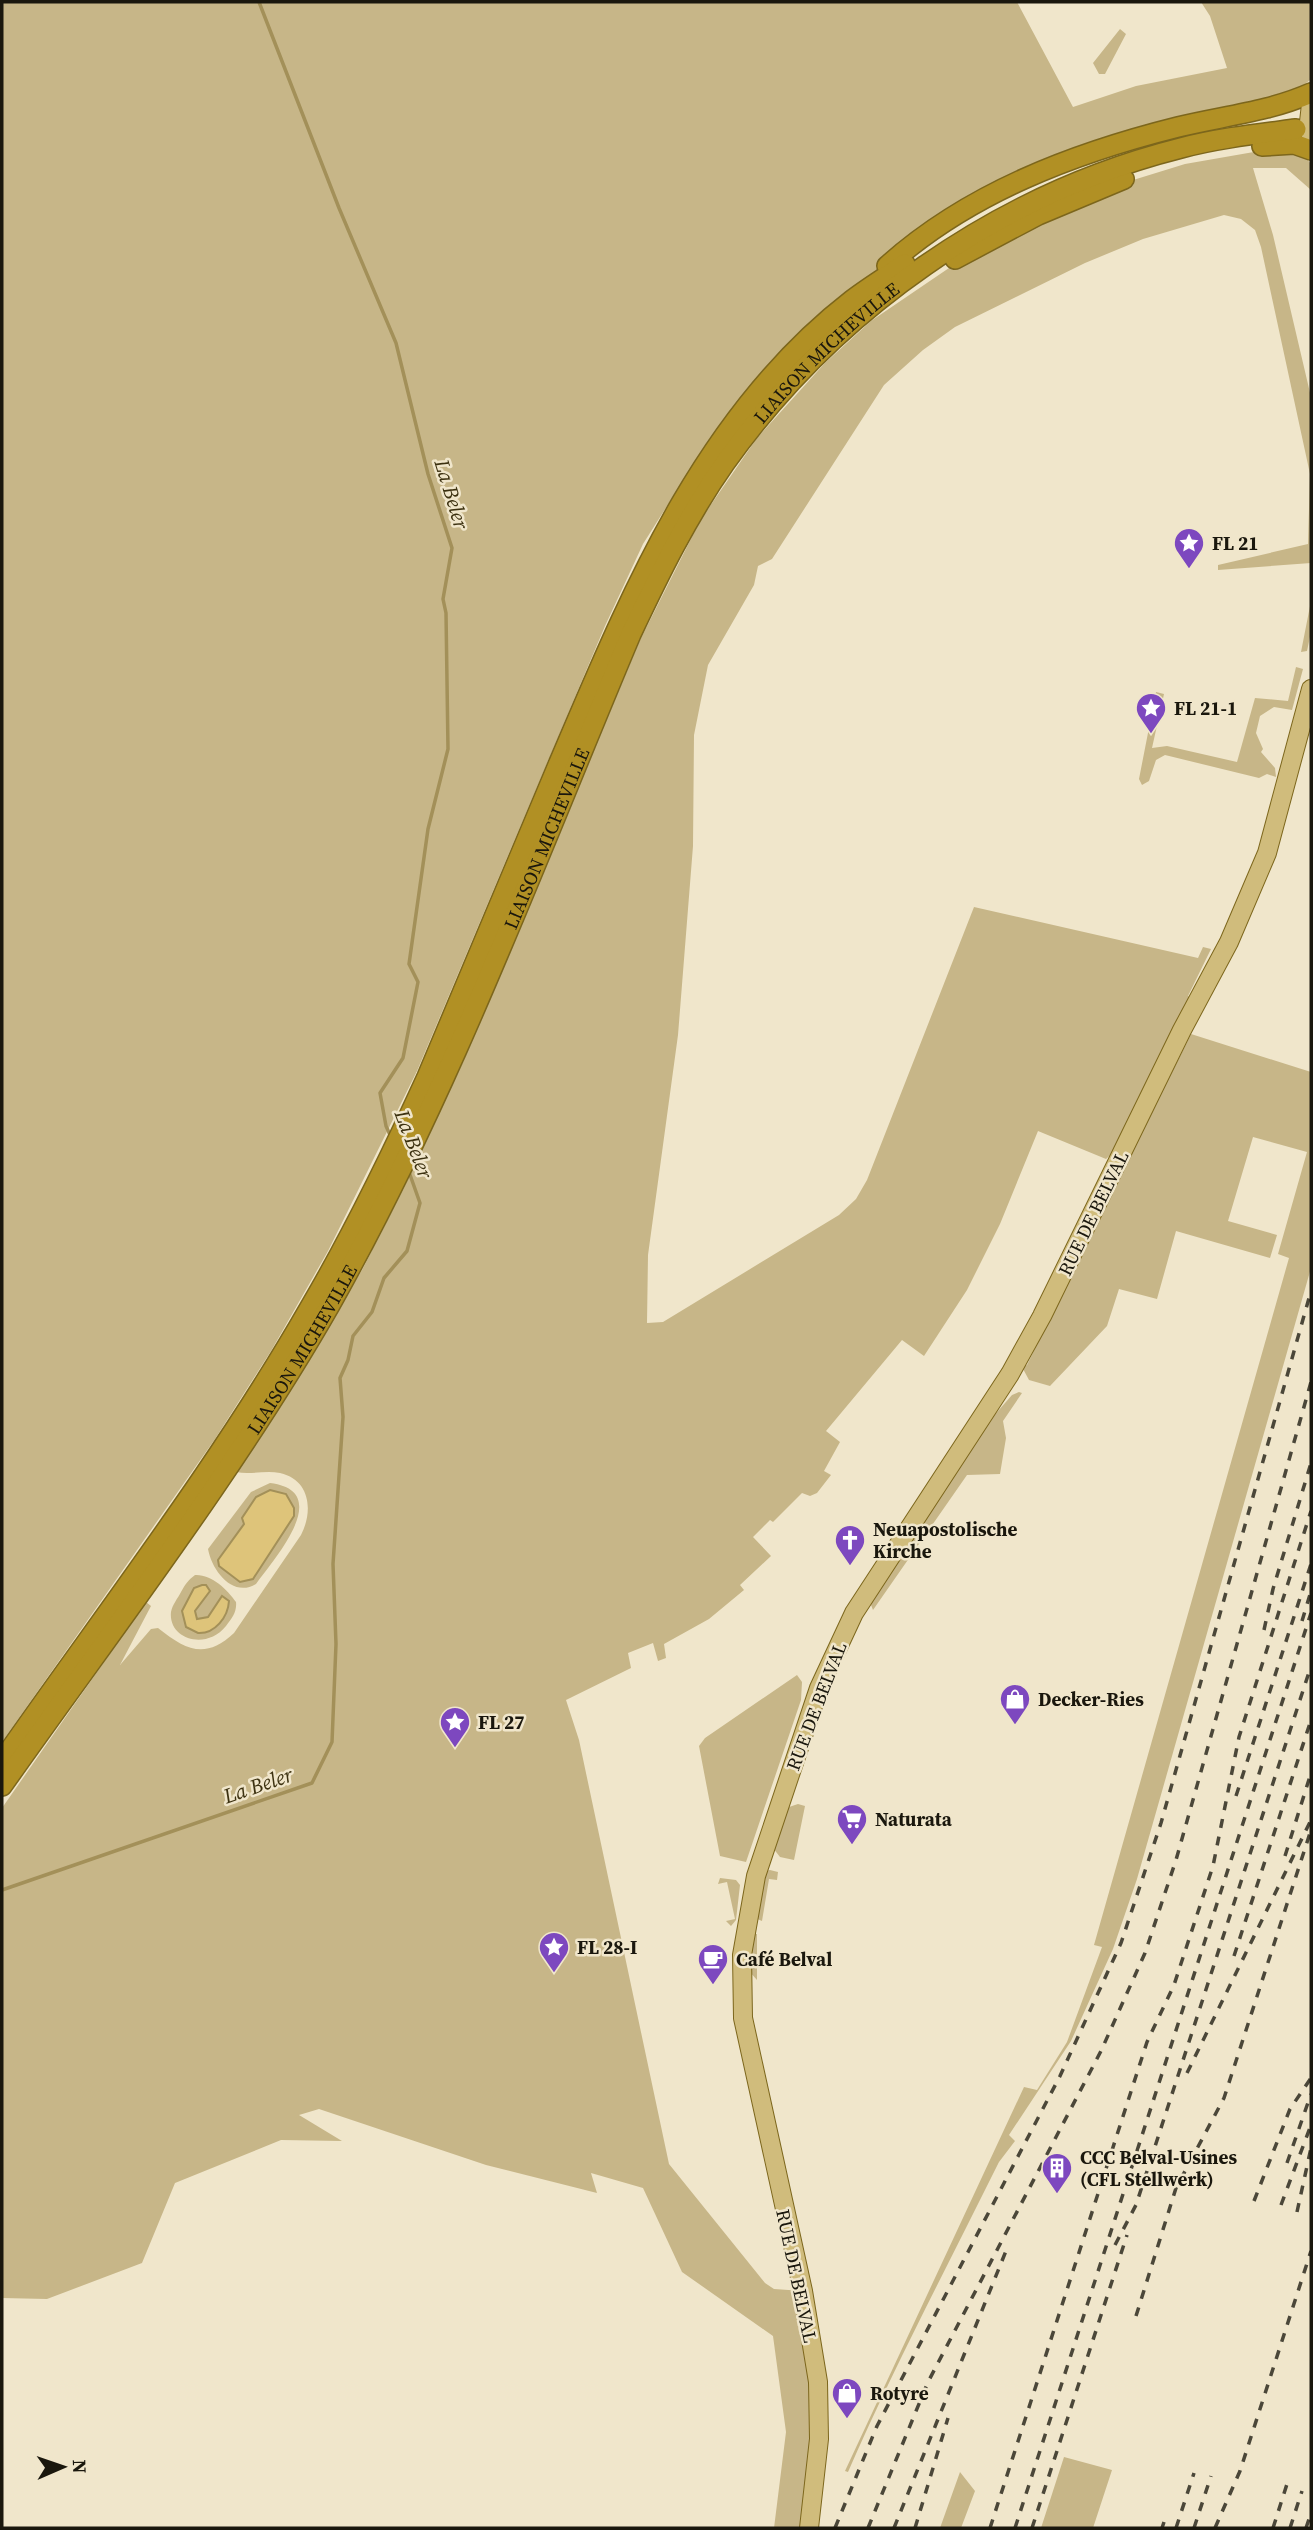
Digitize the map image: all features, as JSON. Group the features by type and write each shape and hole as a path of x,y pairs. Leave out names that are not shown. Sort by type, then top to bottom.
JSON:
{"highway":[{"path":"858,307 890,263 932,230 974,204 1023,180 1118,143 1208,120 1272,109 1311,93"},
{"name":"LIAISON MICHEVILLE","path":"2,1786 228,1464 329,1306 401,1152 610,642 653,551 682,499 743,414 782,367 976,218 1053,181 1180,139 1301,129"},
{"path":"858,307 988,241 1116,181 1184,160 1243,148 1279,143 1311,150"},
{"name":"LIAISON MICHEVILLE","path":"2,1761 244,1413 309,1310 401,1152"}],"main road":[{"path":"1301,129 1309,122 1311,104"},
{"name":"RUE DE BELVAL","path":"808,2528 819,2439 818,2382 803,2291 743,2018 742,1955 756,1876 819,1688 848,1624 1017,1363 1230,942 1267,853 1311,689"}],"shaded area":[{"path":"2,2 1017,2 1073,107 1136,86 1227,68 1210,16 1201,2 1311,2 1311,79 1290,97 1152,130 932,226 815,320 778,357 710,438 643,544 605,626 417,1071 328,1251 271,1351 215,1439 2,1742"},
{"path":"1120,29 1126,34 1105,74 1099,74 1093,63"},
{"path":"1271,149 1302,153 1311,164 1311,190 1286,168 1253,168 1273,235 1311,397 1311,563 1218,570 1218,565 1308,544 1310,474 1261,247 1255,230 1241,219 1224,215 1143,239 1085,263 955,327 923,350 884,385 772,559 758,566 754,585 708,665 694,735 693,846 678,1035 648,1255 647,1323 663,1322 839,1215 856,1199 867,1180 974,907 1198,958 1203,947 1211,949 1188,996 1193,999 1116,1150 1106,1159 1038,1131 1000,1224 967,1290 924,1356 902,1340 826,1431 840,1442 824,1471 831,1475 817,1493 810,1496 802,1493 773,1522 770,1520 753,1537 771,1556 740,1585 744,1590 709,1619 664,1644 666,1658 658,1661 653,1643 628,1653 631,1668 566,1700 579,1740 669,2164 765,2283 774,2289 803,2291 818,2382 809,2528 774,2528 786,2432 773,2336 682,2272 643,2188 591,2173 597,2193 486,2165 319,2109 299,2115 342,2141 281,2140 175,2183 142,2263 47,2299 2,2298 2,1808 146,1602 151,1606 120,1665 151,1629 158,1628 178,1642 196,1649 214,1647 234,1633 301,1535 308,1507 307,1498 298,1482 280,1473 236,1472 362,1270 403,1190 463,1062 640,640 701,519 757,438 825,363 871,321 949,268 1117,185 1185,164"},
{"path":"1311,601 1311,632 1307,651 1301,652"},
{"path":"1296,667 1303,669 1292,710 1274,707 1260,716 1256,733 1263,749 1261,752 1275,768 1276,777 1267,774 1259,778 1165,755 1156,760 1149,781 1142,785 1139,779 1156,692 1164,694 1152,748 1167,746 1237,762 1255,698 1288,701"},
{"path":"1191,1034 1311,1072 1311,1268 1137,1879 1113,1949 1071,2041 1009,2135 1015,2141 999,2162 848,2472 845,2471 1024,2087 1037,2090 1067,2042 1102,1947 1094,1945 1289,1258 1278,1254 1307,1152 1253,1137 1228,1221 1277,1235 1270,1258 1176,1231 1157,1299 1119,1289 1107,1326 1050,1386 1029,1380 1022,1367 1027,1365"},
{"path":"1022,1393 1003,1421 1006,1438 1000,1474 967,1475 873,1610 871,1605 874,1591 984,1427 1012,1395"},
{"path":"270,1483 289,1489 298,1499 299,1512 285,1543 256,1584 239,1588 219,1573 208,1549 251,1492"},
{"path":"270,1490 286,1494 294,1508 294,1516 253,1579 240,1582 219,1566 218,1560 244,1524 242,1518 256,1497"},
{"path":"195,1575 218,1583 236,1602 235,1612 226,1626 218,1634 199,1640 182,1635 176,1629 171,1612 184,1587"},
{"path":"206,1585 210,1591 195,1611 197,1619 208,1617 222,1596 229,1601 226,1613 215,1628 198,1633 186,1627 182,1611 194,1588"},
{"path":"797,1675 802,1682 801,1700 746,1862 720,1856 699,1746 705,1738"},
{"path":"798,1804 805,1806 794,1860 780,1857 773,1848 786,1808"},
{"path":"765,1871 778,1872 777,1880 769,1879 762,1921 755,1918"},
{"path":"720,1878 736,1880 740,1885 736,1920 731,1926 726,1921 735,1919 727,1882 718,1884"},
{"path":"752,1934 757,1934 757,1980 749,1971"},
{"path":"1064,2457 1112,2470 1093,2528 1041,2528"},
{"path":"960,2472 975,2491 961,2528 940,2528"}],"waterway":[{"name":"La Beler","path":"259,2 339,208 396,343 428,474 452,548 443,599 446,613 448,749 428,829 409,964 418,982 403,1058 380,1093 386,1126 391,1137"},
{"name":"La Beler","path":"2,1890 312,1783 332,1742 336,1644 333,1564 343,1417 340,1378 348,1360 353,1336 372,1312 384,1278 407,1251 420,1203 409,1172"}],"railway":[{"path":"835,2528 877,2426 1060,2076 1121,1943 1161,1823 1311,1291"},
{"path":"868,2528 928,2382 1101,2051 1145,1953 1176,1860 1311,1382"},
{"path":"1264,1630 1273,1589 1311,1463"},
{"path":"990,2528 1147,2042 1174,1985 1213,1866 1239,1737 1311,1511"},
{"path":"1236,1796 1311,1564"},
{"path":"1302,1621 1311,1591"},
{"path":"1015,2528 1311,1613"},
{"path":"1115,2245 1136,2205 1311,1666"},
{"path":"1234,1956 1311,1720"},
{"path":"1285,1856 1311,1773"},
{"path":"1187,2073 1311,1820"},
{"path":"1136,2316 1176,2188 1224,2098 1311,1830"},
{"path":"1254,2201 1290,2109 1311,2078"},
{"path":"1287,2163 1311,2094"},
{"path":"1281,2205 1311,2125"},
{"path":"1297,2212 1311,2148"},
{"path":"1032,2528 1127,2235"},
{"path":"894,2528 1008,2246"},
{"path":"1215,2528 1240,2471 1311,2251"},
{"path":"915,2528 948,2418"},
{"path":"1176,2528 1194,2473"},
{"path":"1194,2528 1211,2476"},
{"path":"1273,2528 1287,2484"},
{"path":"1290,2528 1302,2491"},
{"path":"1306,2528 1311,2513"},
{"path":"1162,2528 1164,2522"}],"place":[{"name":"FL 21","path":"1189,570"},
{"name":"FL 21-1","path":"1151,735"},
{"name":"Neuapostolische Kirche","path":"850,1567"},
{"name":"Decker-Ries","path":"1015,1726"},
{"name":"FL 27","path":"455,1749"},
{"name":"Naturata","path":"852,1846"},
{"name":"FL 28-I","path":"554,1974"},
{"name":"Café Belval","path":"713,1986"},
{"name":"CCC Belval-Usines (CFL Stellwerk)","path":"1057,2195"},
{"name":"Rotyre","path":"847,2420"}]}
